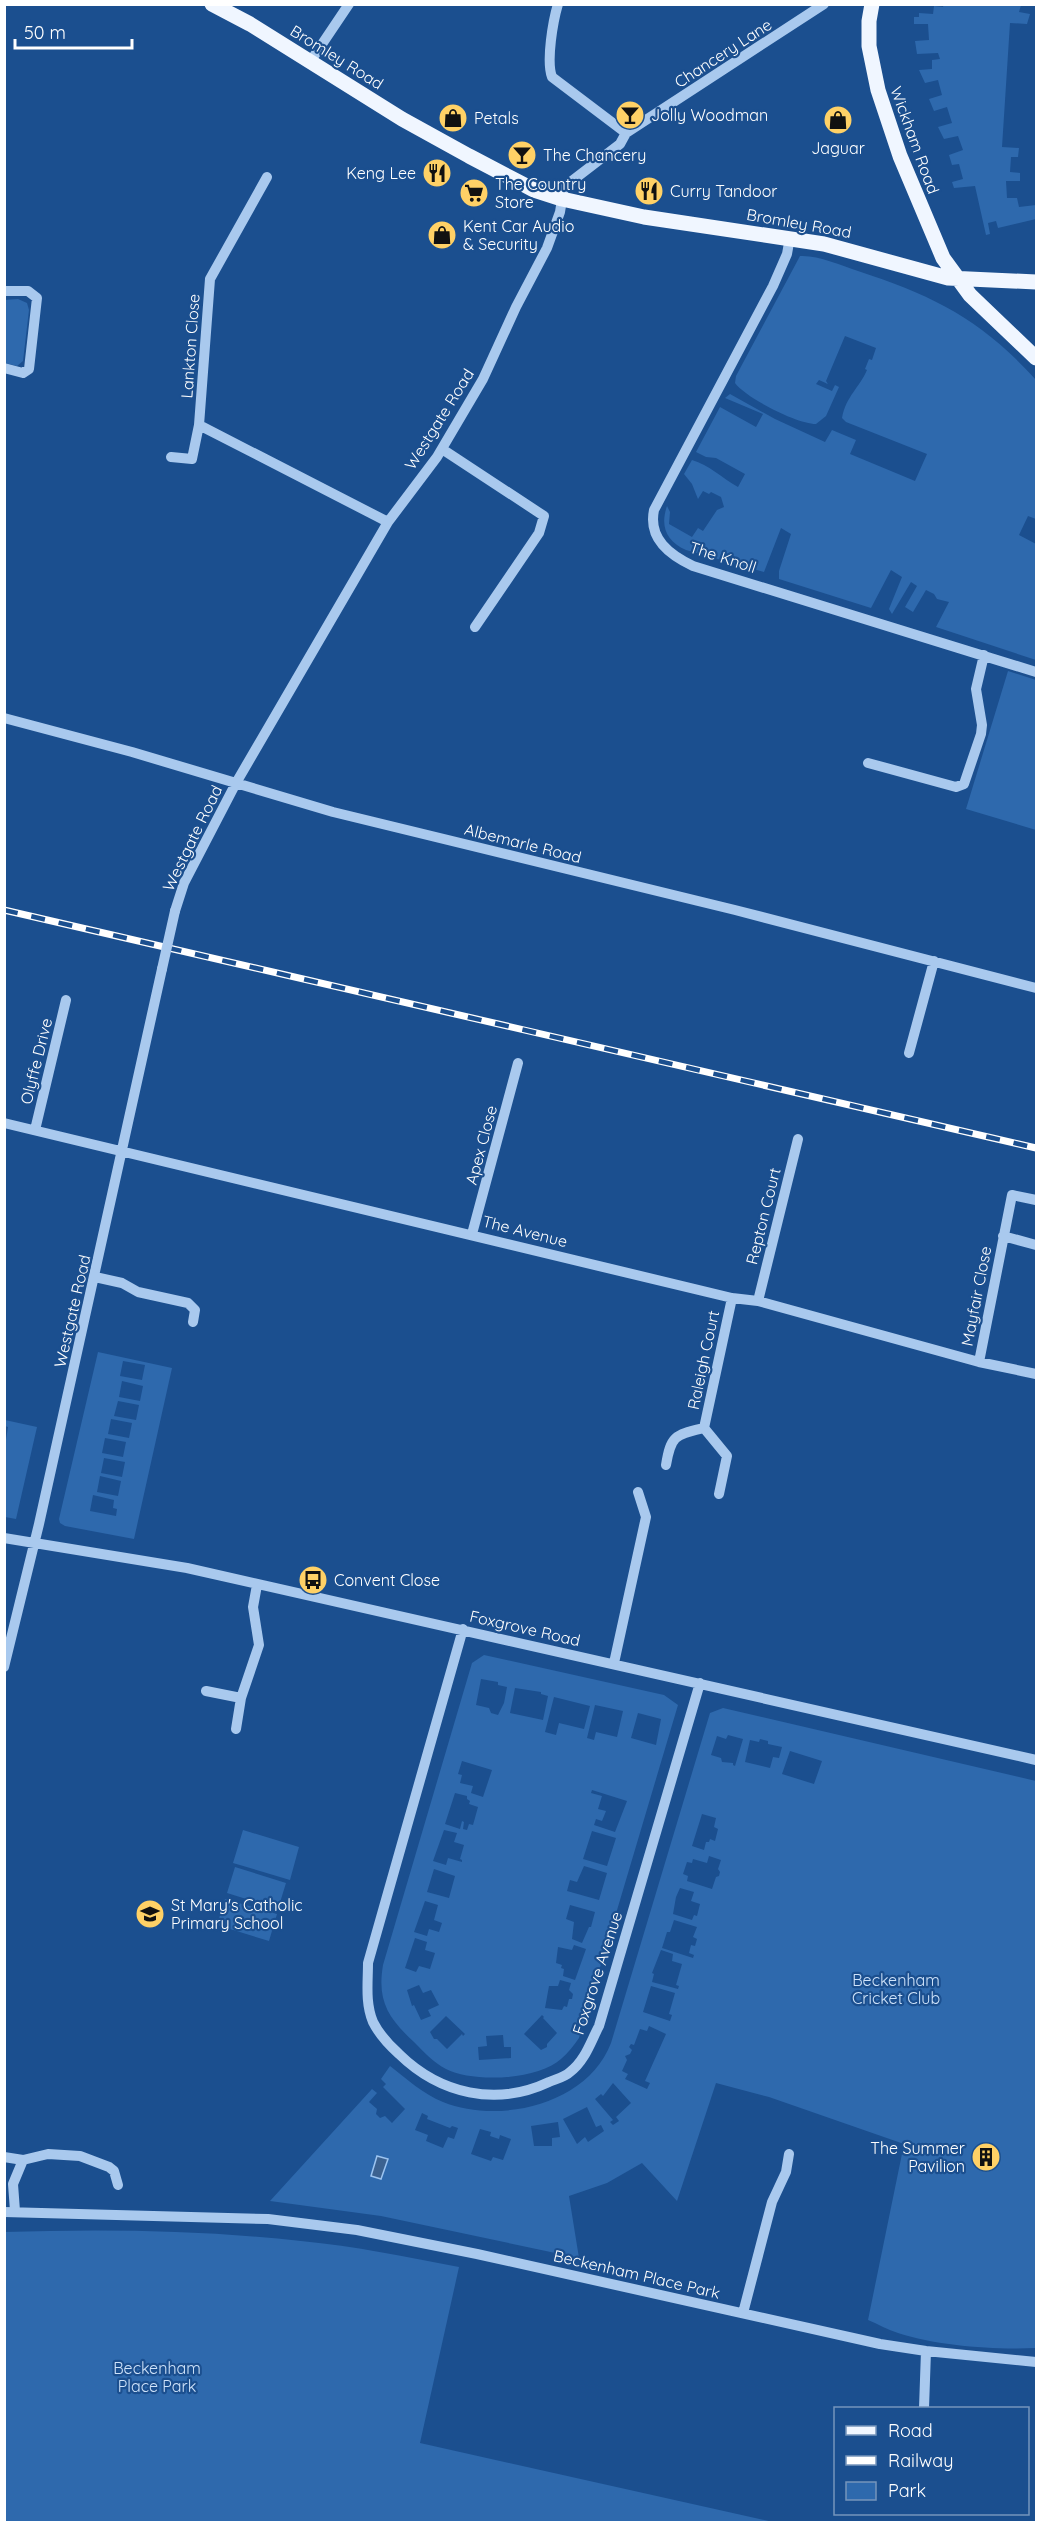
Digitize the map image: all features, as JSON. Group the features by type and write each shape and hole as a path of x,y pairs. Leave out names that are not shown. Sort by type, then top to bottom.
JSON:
{"main road":[{"name":"Bromley Road","path":"212,4 469,156 534,190 562,199 696,225 790,237 857,251 957,279 1036,282"},
{"name":"Wickham Road","path":"872,4 869,46 878,90 922,211 943,258 957,279"},
{"path":"957,279 970,295 1036,358"}],"street":[{"path":"310,62 349,4"},
{"path":"558,4 553,22 550,69 552,77 626,133"},
{"name":"Chancery Lane","path":"562,199 564,187 620,144 626,133 824,4"},
{"name":"Lankton Close","path":"171,457 192,459 200,424 210,279 267,177"},
{"name":"Westgate Road","path":"4,1667 95,1277 175,911 184,884 236,783 388,522 442,449 483,379 516,307 547,248 560,212 562,199"},
{"name":"The Knoll","path":"790,237 787,254 773,286 654,510 652,518 655,532 668,552 693,566 1036,672"},
{"path":"4,291 28,291 37,298 29,369 23,373 4,368"},
{"path":"200,424 388,522"},
{"path":"442,449 544,516 539,533 475,627"},
{"path":"868,763 956,787 964,784 981,734 982,725 976,689 984,655"},
{"name":"Albemarle Road","path":"4,718 132,752 333,812 538,861 1036,988"},
{"path":"909,1053 934,961"},
{"name":"Olyffe Drive","path":"34,1130 66,1000"},
{"name":"Apex Close","path":"472,1234 518,1064"},
{"name":"The Avenue","path":"4,1123 732,1298 758,1301 979,1362 1036,1374"},
{"name":"Repton Court","path":"758,1301 798,1138"},
{"name":"Mayfair Close","path":"979,1362 1012,1195 1036,1200"},
{"name":"Mayfair Close","path":"1003,1236 1036,1245"},
{"path":"95,1277 122,1283 138,1292 188,1303 195,1310 193,1322"},
{"name":"Raleigh Court","path":"704,1428 732,1298"},
{"path":"666,1465 670,1442 674,1438 681,1433 704,1428 727,1456 719,1494"},
{"path":"614,1663 646,1516 638,1492"},
{"name":"Foxgrove Road","path":"4,1538 186,1568 1036,1760"},
{"path":"236,1729 242,1698 259,1645 253,1607 257,1585"},
{"name":"Foxgrove Avenue","path":"463,1629 368,1963 368,2000 373,2022 387,2042 417,2072 462,2092 496,2096 537,2088 570,2072 586,2053 598,2026 700,1683"},
{"path":"206,1691 242,1698"},
{"path":"4,2157 23,2160 48,2154 81,2156 114,2171 118,2185"},
{"path":"743,2313 772,2202 786,2172 789,2154"},
{"name":"Beckenham Place Park","path":"23,2160 13,2184 10,2212 268,2219 357,2230 477,2254 873,2343 926,2351 1036,2362"},
{"path":"924,2407 926,2351"}],"green space":[{"path":"944,4 1021,5 1019,12 1030,14 1027,24 1010,23 1002,147 1019,148 1018,157 1011,157 1010,172 1020,173 1020,181 1006,181 1007,198 1017,198 1019,207 1036,205 1036,219 998,228 996,221 988,223 990,234 986,235 975,186 954,188 952,182 963,179 959,164 952,165 949,155 963,150 958,136 944,139 938,127 952,123 947,107 934,111 929,99 942,95 938,80 925,83 919,70 932,69 932,60 940,59 938,53 917,54 915,41 929,40 928,24 914,24 914,17 919,17 919,13 933,14 934,6 943,7"},
{"path":"800,256 836,263 933,300 976,325 1016,359 1036,380 1036,519 1028,516 1019,535 1036,544 1036,660 936,627 949,602 937,599 934,594 926,590 913,612 905,607 917,586 911,582 892,614 889,609 902,577 891,570 871,608 779,579 779,571 791,534 781,528 764,572 686,550 674,542 666,532 664,520 667,506 670,512 669,524 692,537 698,528 703,531 717,510 724,507 721,497 711,492 709,494 703,491 698,499 692,484 684,474 692,460 710,468 738,487 745,474 716,458 706,457 696,452 720,407 756,427 763,414 725,398 730,394 775,419 825,442 832,430 856,440 850,454 915,481 927,454 846,422 842,418 876,348 845,336 826,381 828,384 819,380 816,384 832,391 835,385 839,387 826,416 816,424 797,420 772,409 750,396 735,383 736,376"},
{"path":"18,299 27,303 29,310 23,361 17,366 5,363 4,300"},
{"path":"1008,671 1036,680 1036,830 966,809"},
{"path":"98,1352 172,1368 134,1539 65,1526 60,1523 59,1519","holes":["123,1361 145,1365 142,1380 120,1376","122,1381 143,1386 140,1401 119,1397","118,1401 139,1405 136,1420 114,1416","111,1419 132,1423 129,1438 108,1434","105,1438 126,1442 123,1457 102,1453","104,1458 125,1462 122,1477 101,1473","100,1476 121,1481 118,1496 97,1492","93,1495 114,1500 113,1508 117,1509 116,1516 90,1511"]},
{"path":"5,1420 37,1427 16,1519 5,1517 4,1452 8,1427 5,1426"},
{"path":"484,1655 664,1695 678,1705 579,2038 564,2057 551,2066 522,2075 505,2077 472,2076 446,2069 437,2064 391,2017 383,1999 382,1989 383,1965 472,1663","holes":["481,1679 498,1682 498,1685 507,1687 504,1703 498,1715 491,1713 489,1708 476,1705","515,1688 541,1692 548,1696 543,1720 510,1713","554,1697 590,1706 584,1729 559,1723 556,1735 545,1732","595,1705 623,1711 617,1737 596,1732 594,1740 587,1738","638,1713 661,1719 656,1745 631,1738","462,1761 492,1770 483,1797 471,1793 473,1786 460,1783 462,1775 458,1774","592,1790 627,1801 615,1832 594,1825 596,1819 602,1821 606,1811 598,1809 602,1796 591,1793","455,1793 467,1796 469,1804 478,1807 473,1825 469,1824 467,1830 463,1829 464,1822 462,1821 460,1829 445,1824","444,1830 457,1833 454,1842 464,1845 460,1859 462,1862 448,1858 446,1865 433,1861","592,1831 616,1838 607,1866 583,1859","584,1866 607,1873 599,1900 567,1891 570,1880 577,1882","434,1869 455,1876 449,1898 427,1892","425,1901 438,1905 434,1920 442,1923 439,1932 429,1929 427,1936 414,1932","570,1905 595,1912 591,1927 582,1943 572,1939 574,1922 566,1919","415,1938 427,1942 425,1950 435,1953 430,1969 419,1966 416,1972 405,1968","574,1945 586,1949 575,1980 563,1976 562,1965 556,1963 558,1947 572,1950","560,1980 571,1983 569,1990 573,1994 567,2007 564,2006 562,2010 545,2008 549,1986 558,1986","419,1985 423,1993 431,1990 439,2005 428,2010 431,2016 421,2020 414,2005 412,2006 407,1990","542,2015 557,2033 547,2047 541,2050 524,2034","446,2016 465,2034 463,2036 462,2034 447,2049 437,2039 434,2039 430,2032","503,2035 504,2047 511,2047 511,2058 479,2060 478,2047 487,2046 486,2036"]},
{"name":"Beckenham Cricket Club","path":"723,1708 1036,1781 1036,2348 984,2348 948,2344 894,2332 868,2320 904,2144 769,2097 716,2083 677,2201 642,2163 607,2183 569,2196 579,2258 381,2216 270,2201 372,2089 377,2093 369,2102 377,2109 376,2114 380,2118 385,2116 392,2123 405,2109 383,2087 386,2084 381,2079 390,2066 436,2099 466,2109 490,2111 515,2110 563,2095 583,2081 600,2064 611,2043 710,1713","holes":["728,1735 743,1739 735,1766 733,1763 722,1762 721,1758 711,1755 717,1736 726,1739","760,1739 768,1741 768,1744 782,1747 779,1758 773,1757 770,1768 745,1762 750,1740 759,1742","790,1751 822,1761 814,1784 782,1774","702,1814 716,1818 714,1827 718,1829 715,1841 710,1839 706,1842 704,1850 692,1846","709,1856 721,1860 718,1869 719,1876 716,1877 712,1889 687,1881 688,1876 683,1874 687,1862 692,1863 693,1859 707,1863","680,1888 694,1892 691,1901 700,1904 697,1916 694,1915 692,1920 673,1914","674,1920 697,1927 693,1937 697,1939 695,1946 691,1945 689,1953 694,1955 693,1958 662,1948","661,1950 673,1954 672,1961 682,1964 676,1985 679,1986 678,1989 652,1982 654,1974 652,1973","651,1986 675,1993 669,2014 672,2015 670,2021 643,2012","649,2026 666,2034 645,2081 650,2083 647,2089 625,2079 628,2074 622,2071 627,2060 625,2056 632,2050 629,2047 631,2044 634,2045 640,2029 647,2031","613,2083 631,2103 616,2117 619,2121 613,2125 610,2122 613,2120 595,2099 601,2094 603,2096","587,2107 596,2127 601,2125 604,2131 588,2142 585,2137 577,2144 563,2119","422,2113 428,2116 427,2119 450,2128 452,2126 458,2128 454,2139 448,2137 443,2148 426,2141 428,2135 415,2130","558,2122 560,2137 552,2138 552,2146 534,2146 531,2126","480,2129 491,2132 490,2136 499,2139 500,2135 511,2139 503,2160 493,2157 491,2161 471,2154"]},
{"path":"243,1830 299,1847 290,1880 233,1863"},
{"path":"235,1867 286,1883 278,1909 227,1893"},
{"path":"225,1899 277,1914 269,1941 217,1925"},
{"name":"Beckenham Place Park","path":"153,2231 264,2237 361,2249 459,2267 420,2443 773,2522 5,2522 4,2232"}],"shaded area":[{"path":"377,2156 388,2159 381,2179 371,2176"}],"railway":[{"path":"4,910 1036,1148"}],"place":[{"name":"Jolly Woodman","path":"630,115"},
{"name":"Petals","path":"453,118"},
{"name":"Jaguar","path":"838,120"},
{"name":"The Chancery","path":"522,155"},
{"name":"Keng Lee","path":"437,173"},
{"name":"Curry Tandoor","path":"649,191"},
{"name":"The Country Store","path":"474,193"},
{"name":"Kent Car Audio & Security","path":"442,235"},
{"name":"Convent Close","path":"313,1580"},
{"name":"St Mary's Catholic Primary School","path":"150,1914"},
{"name":"The Summer Pavilion","path":"986,2157"}]}
